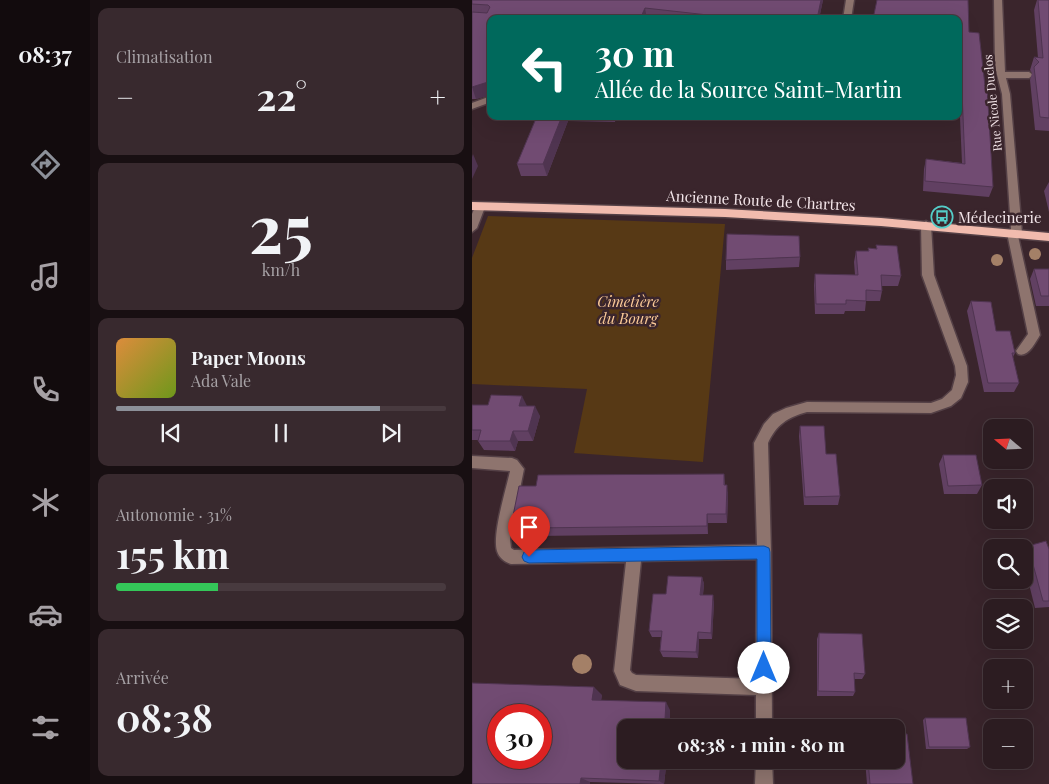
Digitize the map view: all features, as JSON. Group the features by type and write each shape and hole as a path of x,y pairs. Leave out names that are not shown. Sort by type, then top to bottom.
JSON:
{"main road":[{"name":"Ancienne Route de Chartres","path":"476,207 725,212 926,226 1048,237"}],"street":[{"path":"847,15 850,0"},
{"name":"Rue Nicole Duclos","path":"998,0 999,67 1006,94 1014,233 1034,335 1022,351"},
{"path":"1001,75 1030,76"},
{"path":"472,106 487,100"},
{"path":"472,228 476,207"},
{"path":"764,719 764,552 761,443 773,421 797,409 807,407 931,408 944,405 953,400 960,390 964,379 928,275 926,226"},
{"path":"472,462 512,464 517,468 503,539 504,551 511,557 764,552"},
{"path":"634,555 622,671 626,679 636,683 764,687"},
{"path":"764,769 764,784"}],"green space":[{"name":"Cimetière du Bourg","path":"488,216 725,224 703,462 574,453 587,389 472,384 472,258"}],"building":[{"path":"472,0 821,0 818,15 708,15 645,8 642,15 487,15 487,82 472,87 472,12 487,13 490,7 488,5 472,4"},
{"path":"877,0 968,0 969,32 979,33 985,86 987,86 993,187 925,181 926,159 965,164 962,92 962,15 874,15"},
{"path":"1038,0 1049,0 1049,118 1040,117 1034,67 1039,62 1034,57 1043,58"},
{"path":"535,120 560,120 543,164 517,164"},
{"path":"727,234 799,236 800,257 726,260"},
{"path":"876,245 897,246 901,276 881,275 882,291 866,290 866,301 846,300 846,304 816,304 815,274 858,275 856,251 869,251 868,248 877,249"},
{"path":"1034,269 1049,269 1049,296 1041,296"},
{"path":"971,301 991,302 996,331 1010,331 1015,353 1012,353 1019,383 988,383"},
{"path":"491,395 522,396 519,406 535,406 528,431 513,431 510,441 478,441 481,430 472,430 472,405 488,405"},
{"path":"800,426 824,426 826,454 836,454 840,496 805,497"},
{"path":"943,455 976,455 982,485 948,486"},
{"path":"724,474 724,485 727,485 726,514 707,514 707,526 528,528 530,516 513,516 519,486 536,486 538,475"},
{"path":"1046,541 1049,549 1049,601 1043,601 1033,564 1033,545"},
{"path":"668,576 702,577 700,595 713,595 711,633 698,632 696,652 660,651 662,631 649,631 653,594 666,594"},
{"path":"819,633 862,634 865,674 854,673 855,692 818,691"},
{"path":"472,683 594,687 592,700 666,702 665,719 617,719 617,769 660,769 659,781 581,778 580,784 472,784"},
{"path":"925,718 966,718 970,747 929,747"},
{"path":"905,734 907,734 913,784 870,784 869,769 905,769"}],"place":[{"name":"Médecinerie","path":"942,217"}],"route":[{"path":"529,557 764,552 764,668"}]}
